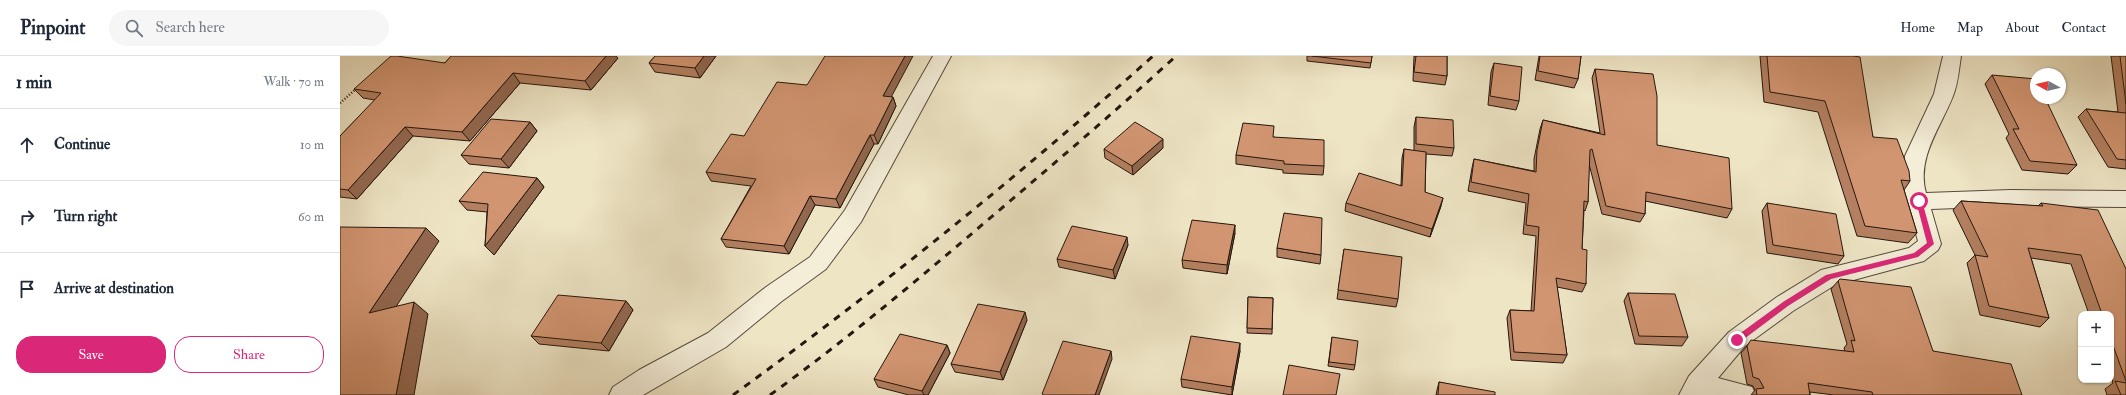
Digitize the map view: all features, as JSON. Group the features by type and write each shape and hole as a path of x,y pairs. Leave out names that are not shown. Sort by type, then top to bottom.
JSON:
{"street":[{"path":"622,395 648,378 717,340 774,294 818,263 853,216 903,129 942,56"},
{"path":"1695,390 1737,340 1786,304 1829,277 1916,255 1930,244 1913,184 1915,156 1944,94 1952,56"},
{"path":"1919,201 2011,198 2126,199"},
{"path":"1695,390 1743,395"}],"path":[{"path":"340,103 362,83"}],"building":[{"path":"391,56 445,63 451,56 606,56 585,81 513,73 462,132 405,127 348,190 340,189 340,136 381,93 354,89"},
{"path":"655,56 704,56 695,68 649,63"},
{"path":"825,56 905,56 883,96 893,97 874,135 870,135 836,199 810,196 784,246 721,239 756,179 706,172 731,134 744,136 777,82 807,85"},
{"path":"1312,56 1372,56 1371,63"},
{"path":"1416,56 1447,56 1447,76 1414,72"},
{"path":"1540,56 1581,56 1578,79 1538,71"},
{"path":"1767,56 1860,57 1873,137 1897,139 1909,171 1910,181 1901,180 1917,233 1865,226 1825,101 1770,92"},
{"path":"2120,56 2126,56 2126,104"},
{"path":"1494,63 1522,67 1519,101 1490,96"},
{"path":"1595,69 1653,74 1657,96 1657,145 1729,158 1732,209 1646,192 1645,214 1606,206 1592,149 1590,150 1588,202 1584,201 1582,249 1587,250 1586,284 1556,278 1567,355 1514,352 1510,310 1534,311 1539,227 1526,225 1529,194 1471,182 1474,159 1536,172 1537,150 1543,120 1605,135"},
{"path":"1992,75 2030,78 2030,104 2048,104 2077,165 2030,161 2013,129 2019,129"},
{"path":"2086,109 2126,113 2126,160 2117,159"},
{"path":"1416,117 1453,120 1454,148 1416,144"},
{"path":"491,119 530,122 501,159 461,155"},
{"path":"1135,122 1163,139 1132,166 1104,149"},
{"path":"1243,123 1274,126 1273,137 1324,140 1324,166 1284,164 1284,161 1236,155"},
{"path":"1404,149 1426,152 1425,192 1443,198 1432,229 1346,203 1359,173 1402,186"},
{"path":"483,172 537,178 485,246 488,204 459,201"},
{"path":"1961,201 2043,206 2041,203 2098,210 2126,269 2126,381 2114,348 2114,311 2101,311 2081,255 2028,248 2049,318 1989,306 1975,255 1988,257"},
{"path":"1767,203 1836,214 1844,256 1773,245"},
{"path":"1284,213 1322,218 1321,255 1277,248"},
{"path":"1192,220 1235,225 1227,265 1182,260"},
{"path":"1072,226 1127,237 1113,270 1057,259"},
{"path":"340,227 426,228 369,313 414,302 396,395 340,395"},
{"path":"1344,249 1402,257 1398,299 1338,290"},
{"path":"1840,279 1911,287 1933,351 2011,364 2022,395 1873,395 1872,392 1808,383 1810,395 1757,395 1756,389 1764,388 1759,379 1753,377 1747,346 1751,340 1854,352 1851,340 1855,341 1838,281"},
{"path":"1628,293 1675,294 1688,337 1639,336"},
{"path":"558,295 626,301 601,343 531,336"},
{"path":"1248,297 1273,298 1272,329 1247,328"},
{"path":"978,304 1025,312 1000,372 951,364"},
{"path":"900,334 947,345 922,391 874,379"},
{"path":"1191,336 1240,343 1232,387 1181,379"},
{"path":"1332,337 1358,341 1355,365 1329,362"},
{"path":"1063,341 1111,351 1095,395 1042,394"},
{"path":"1289,365 1340,374 1336,395 1283,395"},
{"path":"2115,381 2126,383 2126,395 2121,395"},
{"path":"1439,382 1495,392 1495,395 1438,395"}],"railway":[{"path":"733,395 895,273 948,231 1051,145 1153,56"},
{"path":"770,395 857,329 913,283 1087,135 1176,56"}],"route":[{"path":"1737,340 1786,304 1829,277 1891,263 1916,255 1930,244 1919,201"}]}
